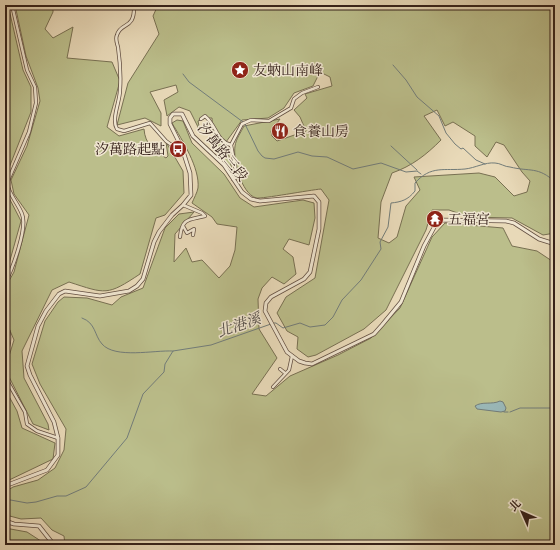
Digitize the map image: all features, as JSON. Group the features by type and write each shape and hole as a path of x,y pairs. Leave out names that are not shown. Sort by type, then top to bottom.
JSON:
{"street":[{"path":"5,283 24,222 22,212 10,194 7,184 29,132 36,103 35,87 27,70 12,5"},
{"path":"134,5 134,18 119,31 116,38 118,48 120,92 115,127 117,130 124,131 150,123 166,141 184,154"},
{"path":"233,179 237,177 231,145 242,124 246,121 269,121 291,108 294,99 302,92 318,88"},
{"name":"汐萬路三段","path":"5,486 47,470 58,455 58,438 54,422 27,366 38,326 54,300 59,294 66,291 100,296 129,291 138,286 143,279 154,242 159,232 172,215 191,195 191,185 184,154 170,124 170,118 176,113 182,114 193,136 224,165 242,192 255,200 314,196 318,202 319,229 310,272 304,279 271,297 266,303 265,311 281,344 292,356"},
{"path":"201,119 205,116 212,122 221,141 231,145"},
{"path":"180,237 183,226 193,218 205,216 202,213 183,205"},
{"path":"273,387 289,370 292,356 299,361 312,364 374,334 400,302 436,222 442,220 506,221 514,223 539,239 555,244"},
{"path":"183,226 187,234 194,229 193,235"},
{"path":"5,324 8,328 10,338 5,359"},
{"path":"280,369 285,373"},
{"path":"5,377 25,412 27,424 37,431 58,438"},
{"path":"5,521 14,524 39,526 54,545"}],"green space":[{"path":"5,5 8,5 23,70 31,87 31,112 5,178"},
{"path":"15,5 53,5 53,12 45,29 53,38 73,27 67,58 112,62 120,81 107,127 119,136 144,129 148,143 158,153 166,158 168,156 166,142 183,171 184,193 165,215 156,218 140,274 120,286 106,291 99,291 69,282 52,290 22,351 24,378 48,424 49,430 33,424 5,369 14,340 5,319 5,288 14,272 29,215 14,194 11,180 27,146 40,101 38,88 26,56"},
{"path":"158,5 555,5 555,233 543,235 512,218 469,217 449,210 432,210 426,230 386,310 364,329 316,355 308,357 297,349 298,337 287,331 277,313 286,297 315,278 329,200 321,189 256,198 246,190 242,183 235,159 235,146 237,138 244,126 280,119 271,131 272,136 277,141 306,131 300,117 294,110 307,98 305,94 332,86 330,77 320,72 313,86 294,93 284,108 268,118 242,120 226,142 232,170 219,152 213,133 212,118 206,118 198,121 200,131 190,111 179,107 167,116 164,100 178,92 176,85 150,92 161,113 161,126 145,118 117,125 128,83 159,34 153,16","holes":["437,110 445,126 453,122 475,136 475,146 487,157 496,142 504,145 522,172 530,181 527,192 514,196 495,177 479,173 414,177 420,190 406,206 397,237 389,243 378,238 381,202 392,173 418,160 441,140 424,116"]},
{"path":"177,120 183,121 192,143 224,174 240,198 254,207 303,200 314,203 315,218 309,245 289,239 283,249 293,257 296,274 284,284 272,277 262,288 258,299 259,329 277,358 252,394 266,396 290,376 338,355 371,338 400,308 432,237 445,223 503,228 512,246 537,251 555,263 555,545 65,545 64,536 52,530 41,518 21,519 6,515 5,492 13,487 38,480 55,468 64,450 66,429 40,384 32,364 45,321 58,302 64,297 87,298 112,305 121,297 143,288 165,228 179,214 194,212 175,234 174,262 186,248 192,262 202,260 219,278 230,266 235,250 237,227 217,224 212,217 192,203 198,190 198,180 190,154 172,123"},
{"path":"5,190 21,221 5,278"},
{"path":"5,389 17,411 22,428 55,443 53,459 5,482"},
{"path":"5,528 27,532 47,545 5,545"}],"water":[{"path":"500,401 503,402 506,408 505,411 501,412 477,409 475,406 494,403"}],"waterway":[{"path":"393,65 406,80 417,97 439,116 446,133 455,144 461,149 463,148 476,160 485,164"},
{"path":"183,74 189,82 243,122"},
{"path":"245,124 258,151 265,158 274,159 298,152 312,156 327,157 353,169 381,163 406,172 417,171 421,174"},
{"path":"391,146 417,170"},
{"name":"北港溪","path":"274,323 283,328 300,323 310,327 325,325 333,317 342,300 361,280 381,249 380,242 388,227 391,203 410,197 415,191 415,183 421,177 432,171 465,169 488,163 495,163 508,167 534,170 544,174 555,182"},
{"path":"82,318 90,323 99,341 108,349 125,353 173,351"},
{"name":"北港溪","path":"5,499 27,503 36,502 57,496 66,496 86,487 127,438 143,394 164,372 165,364 173,351 211,345 271,324"},
{"path":"510,412 520,408 555,408"}],"place":[{"name":"友蚋山南峰","path":"240,70"},
{"name":"食養山房","path":"280,131"},
{"name":"汐萬路起點","path":"178,149"},
{"name":"五福宮","path":"435,219"}]}
